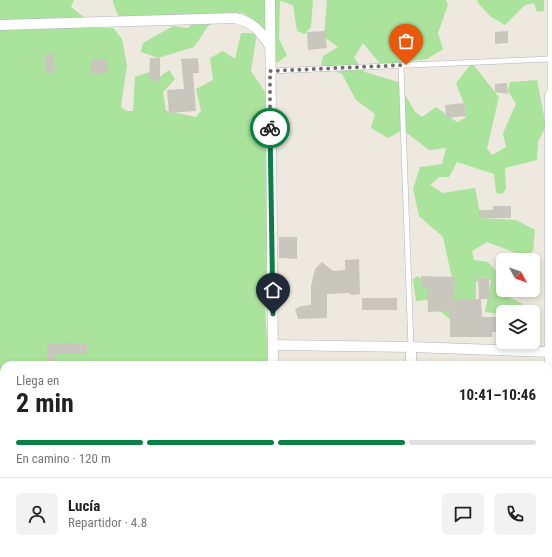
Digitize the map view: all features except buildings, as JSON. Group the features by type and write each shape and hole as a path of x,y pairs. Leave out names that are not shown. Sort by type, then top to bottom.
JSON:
{"street":[{"path":"270,0 273,361"},
{"path":"0,25 235,18 245,20 253,25 262,33 270,46"},
{"path":"550,95 550,361"},
{"path":"273,345 411,347 550,352"},
{"path":"411,347 411,361"},
{"path":"552,490 552,499"}],"lane":[{"path":"550,0 550,95"},
{"path":"270,71 550,59"},
{"path":"401,65 411,347"}],"green space":[{"path":"0,0 74,0 71,7 98,28 113,28 122,39 127,65 121,107 127,111 133,111 135,77 149,72 157,79 169,70 175,79 163,92 166,111 196,117 201,111 196,89 213,80 210,58 223,51 235,59 241,33 257,33 251,71 273,104 265,301 268,361 0,361"},
{"path":"113,0 313,0 311,27 305,34 297,31 293,5 280,1 279,39 287,55 277,63 263,29 243,13 209,25 194,47 158,58 141,52 143,43 173,26 188,28 194,22 189,14 120,20"},
{"path":"327,0 446,0 448,5 438,33 443,49 427,59 381,65 363,43 354,58 365,72 398,82 415,112 422,117 436,107 457,122 465,118 466,109 456,83 472,63 499,97 487,148 492,155 506,147 503,133 516,104 508,91 510,82 537,80 546,126 538,142 537,160 505,168 506,189 502,194 496,193 494,174 457,162 449,177 439,177 430,185 443,193 475,188 481,218 516,220 535,230 533,251 531,253 516,253 487,242 472,251 474,260 488,262 496,271 496,297 509,297 523,304 522,305 496,305 496,313 485,312 491,281 485,277 476,282 476,301 452,321 441,312 446,298 416,301 413,279 418,276 428,286 454,287 443,237 419,216 413,189 420,167 442,164 446,148 429,150 403,130 388,138 371,128 375,114 356,100 342,74 321,65 323,56 338,47 324,37"},
{"path":"477,0 544,0 544,11 537,12 534,3 525,5 505,25 490,16"}],"way so far":[{"path":"270,128 270,71 406,65"}],"route":[{"path":"270,128 273,314"}]}
